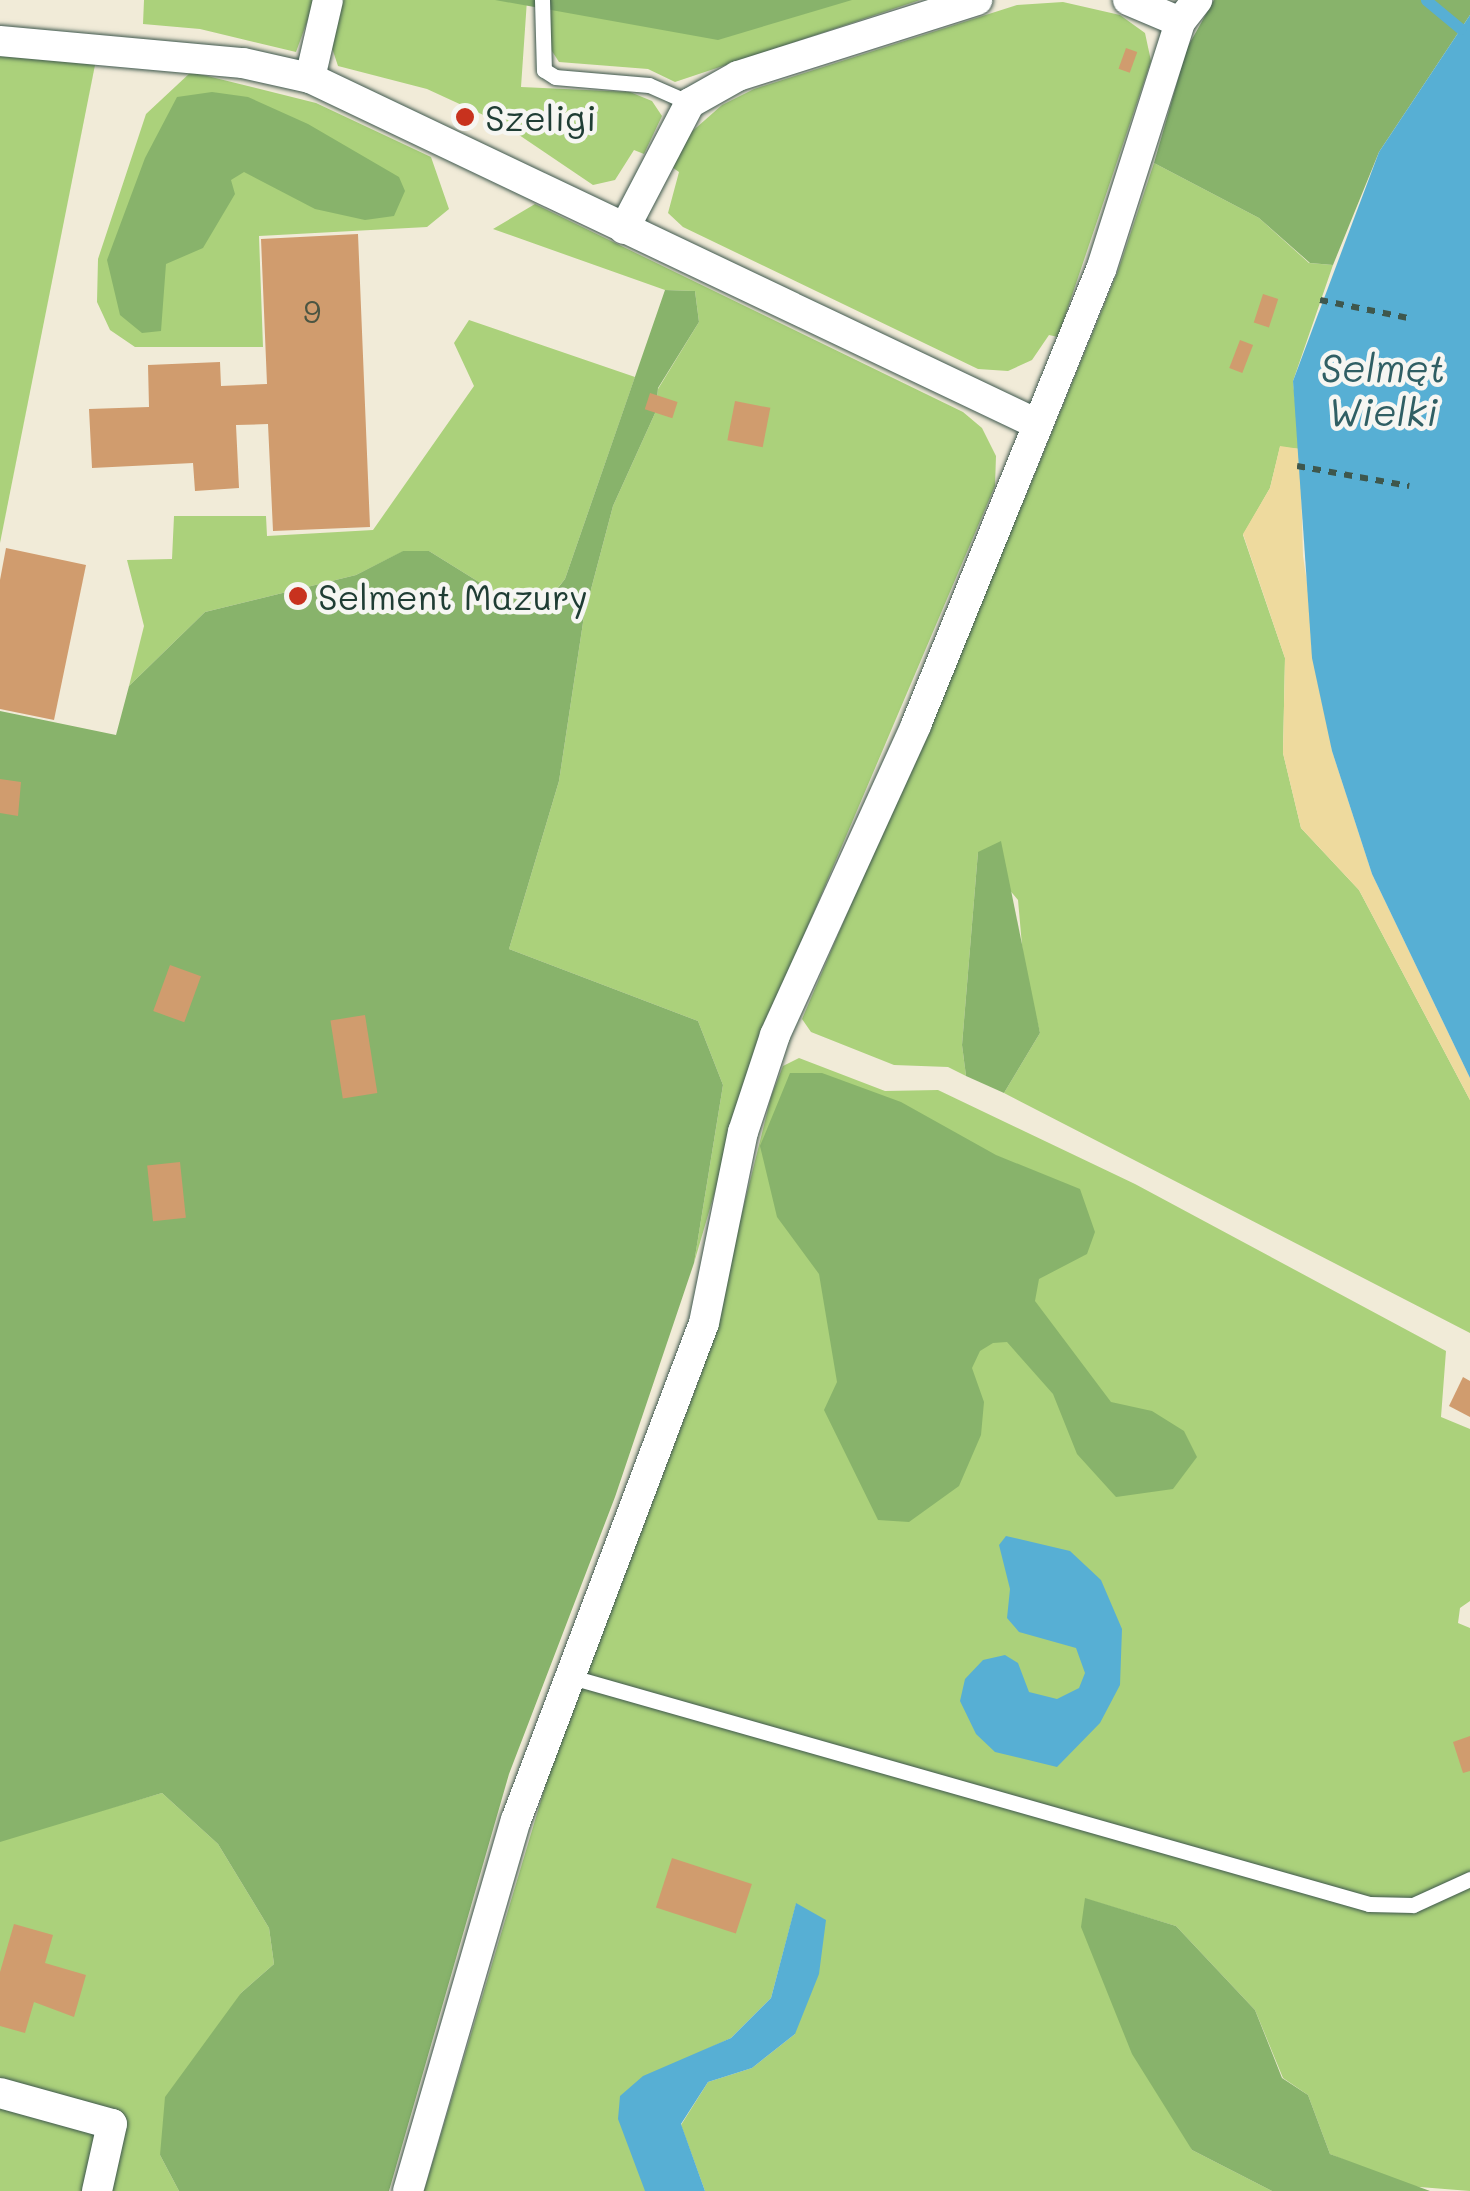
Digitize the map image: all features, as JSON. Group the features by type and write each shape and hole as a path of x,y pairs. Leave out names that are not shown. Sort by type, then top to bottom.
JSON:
{"street":[{"path":"310,78 328,0"},
{"path":"624,229 690,102 738,76 977,0"},
{"path":"408,2191 516,1820 704,1323 743,1132 775,1035 916,725 1035,423 1102,270 1189,11 1128,0"},
{"path":"0,41 242,62 310,78 1035,423"},
{"path":"0,2092 112,2124 97,2191"}],"lane":[{"path":"542,0 544,70 556,77 649,85 690,102"},
{"path":"568,1676 1369,1904 1413,1905 1470,1878"}],"path":[{"path":"1320,300 1413,319"},
{"path":"1298,466 1408,486"}],"green space":[{"path":"144,0 315,0 296,52 200,29 143,24"},
{"path":"341,0 527,0 521,87 630,92 652,101 662,116 644,154 634,150 615,180 593,185 503,124 427,89 338,66 332,48"},
{"path":"495,0 852,0 718,40"},
{"path":"551,0 920,0 675,82 648,69 559,62 548,45"},
{"path":"1214,0 1470,0 1470,15 1379,152 1333,265 1310,263 1259,218 1154,163 1187,48"},
{"path":"1063,2 1120,15 1145,33 1151,61 1058,337 1049,335 1032,360 1008,371 978,369 683,227 668,213 679,172 669,165 688,135 722,105 754,89 1017,5"},
{"path":"0,53 96,60 0,543"},
{"path":"191,72 316,103 431,157 449,209 427,227 259,236 263,347 135,347 110,330 97,302 98,259 146,114"},
{"path":"212,92 248,97 308,124 399,177 405,191 394,216 365,220 315,209 244,172 231,180 235,194 203,248 166,264 161,331 142,333 120,315 107,260 145,158 177,97"},
{"path":"1154,163 1259,218 1309,263 1333,265 1293,381 1300,449 1280,447 1270,488 1243,535 1285,658 1283,753 1301,828 1359,890 1470,1100 1470,1333 1004,1093 1040,1033 1024,968 1018,900 978,852 962,1045 966,1076 948,1067 894,1065 811,1032 802,1019 1029,488 1118,271"},
{"path":"535,204 963,412 982,428 996,456 995,486 759,1041 694,1263 723,1085 698,1021 509,949 559,781 584,616 613,506 656,411 658,389 699,322 695,291 665,290 493,229"},
{"path":"665,290 695,291 699,322 658,388 656,411 613,506 584,616 559,781 509,949 698,1021 723,1085 694,1263 615,1497 509,1774 389,2191 179,2191 160,2155 165,2097 241,1993 274,1964 269,1928 218,1844 162,1793 0,1842 0,711 116,735 129,686 205,612 356,575 403,551 429,551 495,592 542,608 565,579"},
{"path":"469,320 635,377 565,579 541,608 495,592 429,551 404,551 356,575 205,612 129,686 144,626 127,560 172,559 174,516 266,516 267,536 373,530 474,386 454,343"},
{"path":"1001,841 1040,1033 1004,1093 966,1076 962,1045 978,852"},
{"path":"799,1058 885,1091 938,1090 1135,1184 1446,1351 1441,1417 1470,1429 1470,1601 1460,1608 1458,1623 1470,1628 1470,2191 1407,2186 1330,2154 1308,2095 1283,2078 1255,2010 1176,1926 1086,1899 1192,2150 1272,2191 705,2191 681,2125 708,2082 752,2068 795,2034 796,1904 771,1998 731,2038 690,2057 645,2191 424,2191 548,1777 703,1369 771,1097 783,1066"},
{"path":"790,1073 822,1073 901,1102 996,1155 1080,1189 1095,1232 1087,1254 1039,1279 1035,1301 1111,1402 1152,1411 1184,1431 1197,1457 1173,1489 1116,1497 1077,1454 1053,1394 1007,1342 993,1343 980,1351 972,1368 984,1402 981,1435 959,1486 909,1522 878,1520 824,1410 837,1382 819,1274 777,1217 760,1146"},
{"path":"162,1793 218,1844 269,1928 274,1964 241,1993 160,2155 179,2191 0,2191 0,1840"},
{"path":"1085,1898 1176,1926 1255,2010 1282,2078 1308,2095 1330,2154 1430,2191 1272,2191 1192,2150 1132,2054 1081,1927"}],"sand":[{"path":"1280,446 1300,449 1303,556 1332,751 1372,874 1470,1078 1470,1100 1359,890 1301,828 1283,753 1285,658 1243,534 1270,488"}],"water":[{"name":"Selmęt Wielki","path":"1470,15 1470,1078 1372,874 1332,751 1312,658 1293,381 1379,152"},
{"path":"1006,1536 1070,1551 1101,1580 1122,1629 1120,1685 1100,1723 1057,1767 995,1752 976,1734 960,1701 965,1679 983,1660 1005,1655 1018,1663 1029,1692 1057,1699 1079,1688 1085,1673 1076,1648 1019,1632 1007,1618 1010,1589 999,1545"},
{"path":"796,1903 826,1920 819,1974 795,2034 752,2068 708,2082 681,2124 705,2191 645,2191 618,2119 620,2096 643,2076 731,2038 771,1998"}],"building":[{"path":"1126,48 1137,52 1130,73 1118,69"},
{"path":"358,234 370,527 273,531 268,424 236,425 239,488 195,491 193,463 92,468 89,409 149,407 148,365 220,362 221,386 267,384 261,239"},
{"path":"1263,294 1278,299 1269,327 1254,323"},
{"path":"1240,340 1253,345 1242,373 1229,368"},
{"path":"650,393 678,402 672,418 645,409"},
{"path":"735,401 770,408 763,447 727,440"},
{"path":"6,548 86,565 54,720 0,709 0,580"},
{"path":"0,779 21,782 18,816 0,813"},
{"path":"170,965 201,976 184,1022 153,1011"},
{"path":"365,1015 377,1093 343,1099 330,1020"},
{"path":"180,1162 186,1218 153,1221 147,1165"},
{"path":"1463,1377 1470,1381 1470,1417 1449,1406"},
{"path":"1470,1736 1470,1771 1463,1773 1453,1742"},
{"path":"672,1858 752,1884 736,1933 656,1907"},
{"path":"14,1924 53,1935 45,1963 86,1975 74,2017 34,2002 25,2033 0,2026 0,1972"}],"waterway":[{"path":"1426,0 1461,29"}],"place":[{"name":"Szeligi","path":"465,117"},
{"name":"Selment Mazury","path":"298,596"}]}
